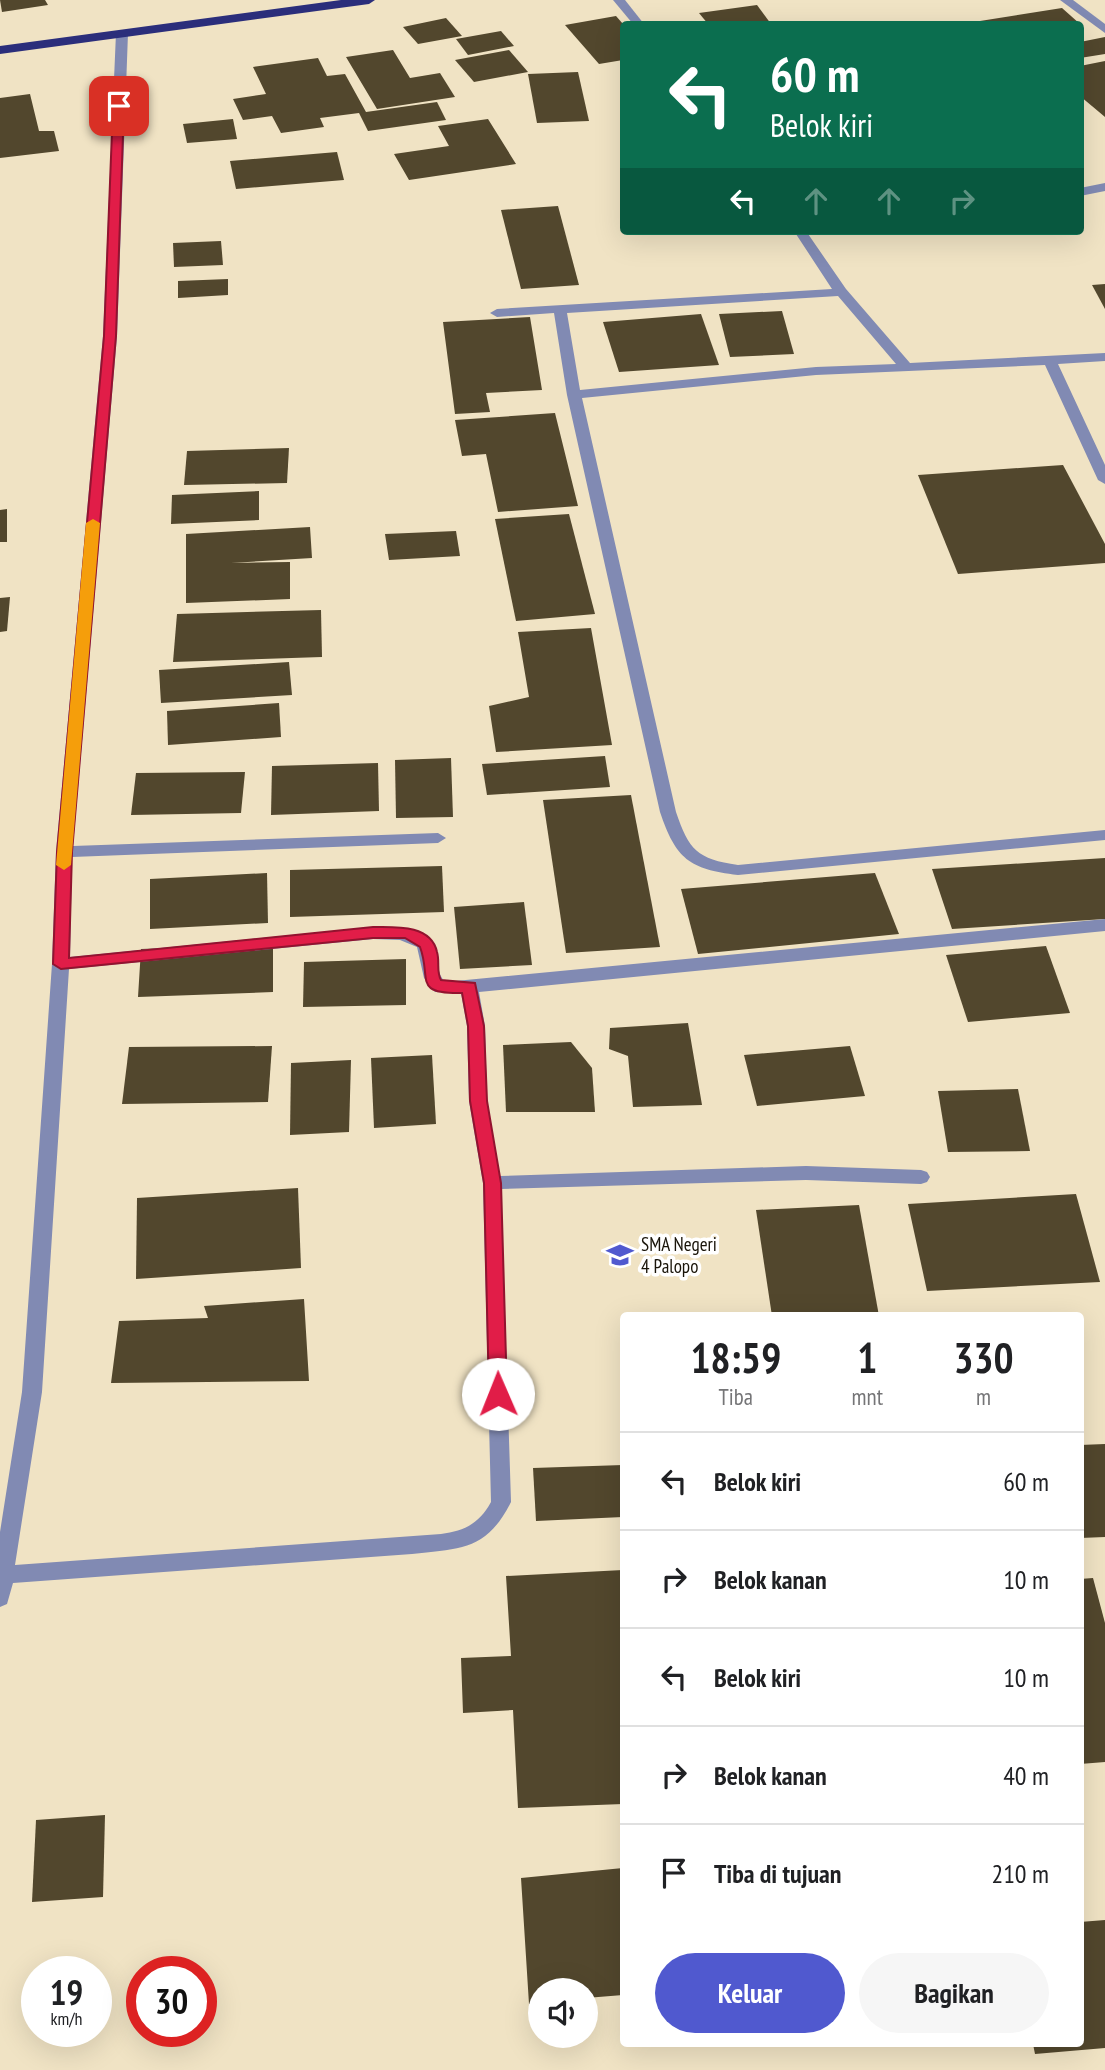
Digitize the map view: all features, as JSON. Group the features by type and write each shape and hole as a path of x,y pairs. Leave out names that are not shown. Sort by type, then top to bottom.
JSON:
{"highway":[{"path":"0,50 369,0"}],"street":[{"path":"619,0 636,21"},
{"path":"1066,0 1105,30"},
{"path":"0,1598 1,1575 32,1392 61,964 64,852 110,336 122,33"},
{"path":"1084,191 1105,187"},
{"path":"803,235 841,292 907,368"},
{"path":"497,313 841,292"},
{"path":"561,309 574,395 668,812 679,844 687,856 706,867 738,870 1105,835"},
{"path":"574,395 816,371 1105,357"},
{"path":"1050,361 1105,479"},
{"path":"64,852 438,838"},
{"path":"61,964 359,934 408,933 420,939 430,951 430,975 436,984 441,988 469,987 1105,925"},
{"path":"1,1575 412,1546 461,1538 485,1530 493,1521 501,1502 492,1183 478,1101 476,1026 469,987"},
{"path":"492,1183 806,1173 921,1177"}],"building":[{"path":"0,0 45,0 48,5 2,12"},
{"path":"757,5 769,21 706,21 699,13"},
{"path":"1062,8 1077,21 980,21"},
{"path":"616,16 620,21 620,60 599,64 565,25"},
{"path":"446,18 462,36 418,44 403,27"},
{"path":"501,31 514,46 468,55 456,39"},
{"path":"1105,37 1105,54 1084,57 1084,41"},
{"path":"393,50 410,78 440,73 455,97 377,109 346,57"},
{"path":"509,50 528,72 474,82 455,60"},
{"path":"318,58 327,76 345,74 366,112 437,102 446,120 368,131 359,113 320,118 324,127 281,133 272,116 243,120 233,99 266,94 253,67"},
{"path":"1105,61 1105,117 1084,99 1084,65"},
{"path":"578,72 589,121 537,123 528,74"},
{"path":"30,94 39,131 54,131 59,151 0,158 0,98"},
{"path":"233,119 237,139 187,143 183,124"},
{"path":"488,119 516,164 409,180 394,154 449,146 438,126"},
{"path":"337,152 344,180 236,189 230,161"},
{"path":"558,206 579,285 521,289 501,210"},
{"path":"221,241 223,265 174,267 173,243"},
{"path":"228,279 228,295 178,298 178,281"},
{"path":"1105,284 1105,309 1092,285"},
{"path":"782,311 794,354 730,357 719,314"},
{"path":"701,314 719,365 619,372 603,322"},
{"path":"530,317 542,390 486,393 490,412 455,414 443,322"},
{"path":"555,413 578,506 498,512 486,454 462,456 455,420"},
{"path":"289,448 287,483 184,485 187,451"},
{"path":"1063,465 1105,544 1105,563 958,574 918,475"},
{"path":"259,491 259,520 171,524 172,495"},
{"path":"7,509 7,542 0,542 0,510"},
{"path":"569,514 595,614 516,621 495,519"},
{"path":"310,527 312,558 231,563 290,562 290,599 186,603 186,534"},
{"path":"456,531 460,556 389,560 385,534"},
{"path":"10,597 7,631 0,632 0,598"},
{"path":"321,610 322,657 173,662 177,614"},
{"path":"591,628 612,745 496,752 489,706 529,697 518,632"},
{"path":"289,662 292,695 161,703 159,670"},
{"path":"279,703 281,737 168,745 167,711"},
{"path":"605,756 610,787 487,795 482,764"},
{"path":"451,758 453,817 396,818 395,760"},
{"path":"378,763 379,811 271,815 272,766"},
{"path":"245,772 241,813 131,815 136,773"},
{"path":"631,795 660,947 566,953 543,800"},
{"path":"1105,858 1105,919 952,929 932,869"},
{"path":"442,866 444,912 290,917 290,870"},
{"path":"267,873 268,923 150,929 150,879"},
{"path":"875,873 899,934 698,954 681,889"},
{"path":"524,902 532,965 460,969 454,907"},
{"path":"273,944 273,992 138,997 141,949"},
{"path":"1046,946 1070,1013 968,1022 946,955"},
{"path":"406,959 406,1005 303,1007 304,962"},
{"path":"688,1023 702,1105 633,1107 628,1056 609,1049 610,1028"},
{"path":"571,1042 592,1068 595,1112 506,1112 503,1045"},
{"path":"272,1046 268,1102 122,1104 129,1047"},
{"path":"850,1046 865,1096 757,1106 744,1055"},
{"path":"432,1055 436,1124 374,1128 371,1058"},
{"path":"351,1060 349,1132 290,1135 291,1063"},
{"path":"1018,1089 1030,1151 948,1152 938,1091"},
{"path":"298,1188 301,1268 136,1279 137,1198"},
{"path":"1076,1194 1100,1282 927,1291 908,1204"},
{"path":"859,1205 878,1312 771,1312 756,1210"},
{"path":"304,1299 309,1381 111,1383 119,1321 208,1318 204,1306"},
{"path":"1105,1444 1105,1537 1084,1538 1084,1445"},
{"path":"620,1465 620,1517 536,1521 533,1468"},
{"path":"620,1570 620,1804 518,1808 513,1710 463,1713 461,1658 511,1656 506,1576"},
{"path":"1093,1578 1105,1623 1105,1762 1084,1764 1084,1579"},
{"path":"105,1815 103,1897 32,1902 36,1820"},
{"path":"620,1868 620,1995 598,1997 598,1978 528,1978 528,1988 521,1878"},
{"path":"1105,1920 1105,2048 1035,2054 1034,2047 1084,2047 1084,1922"}],"slow traffic":[{"path":"64,865 93,523"}],"place":[{"name":"SMA Negeri 4 Palopo","path":"620,1255"}],"route":[{"path":"119,106 110,336 64,852 61,964 373,933 408,933 426,944 430,951 430,975 436,984 441,988 469,987 476,1026 478,1101 492,1183 498,1394"}]}
